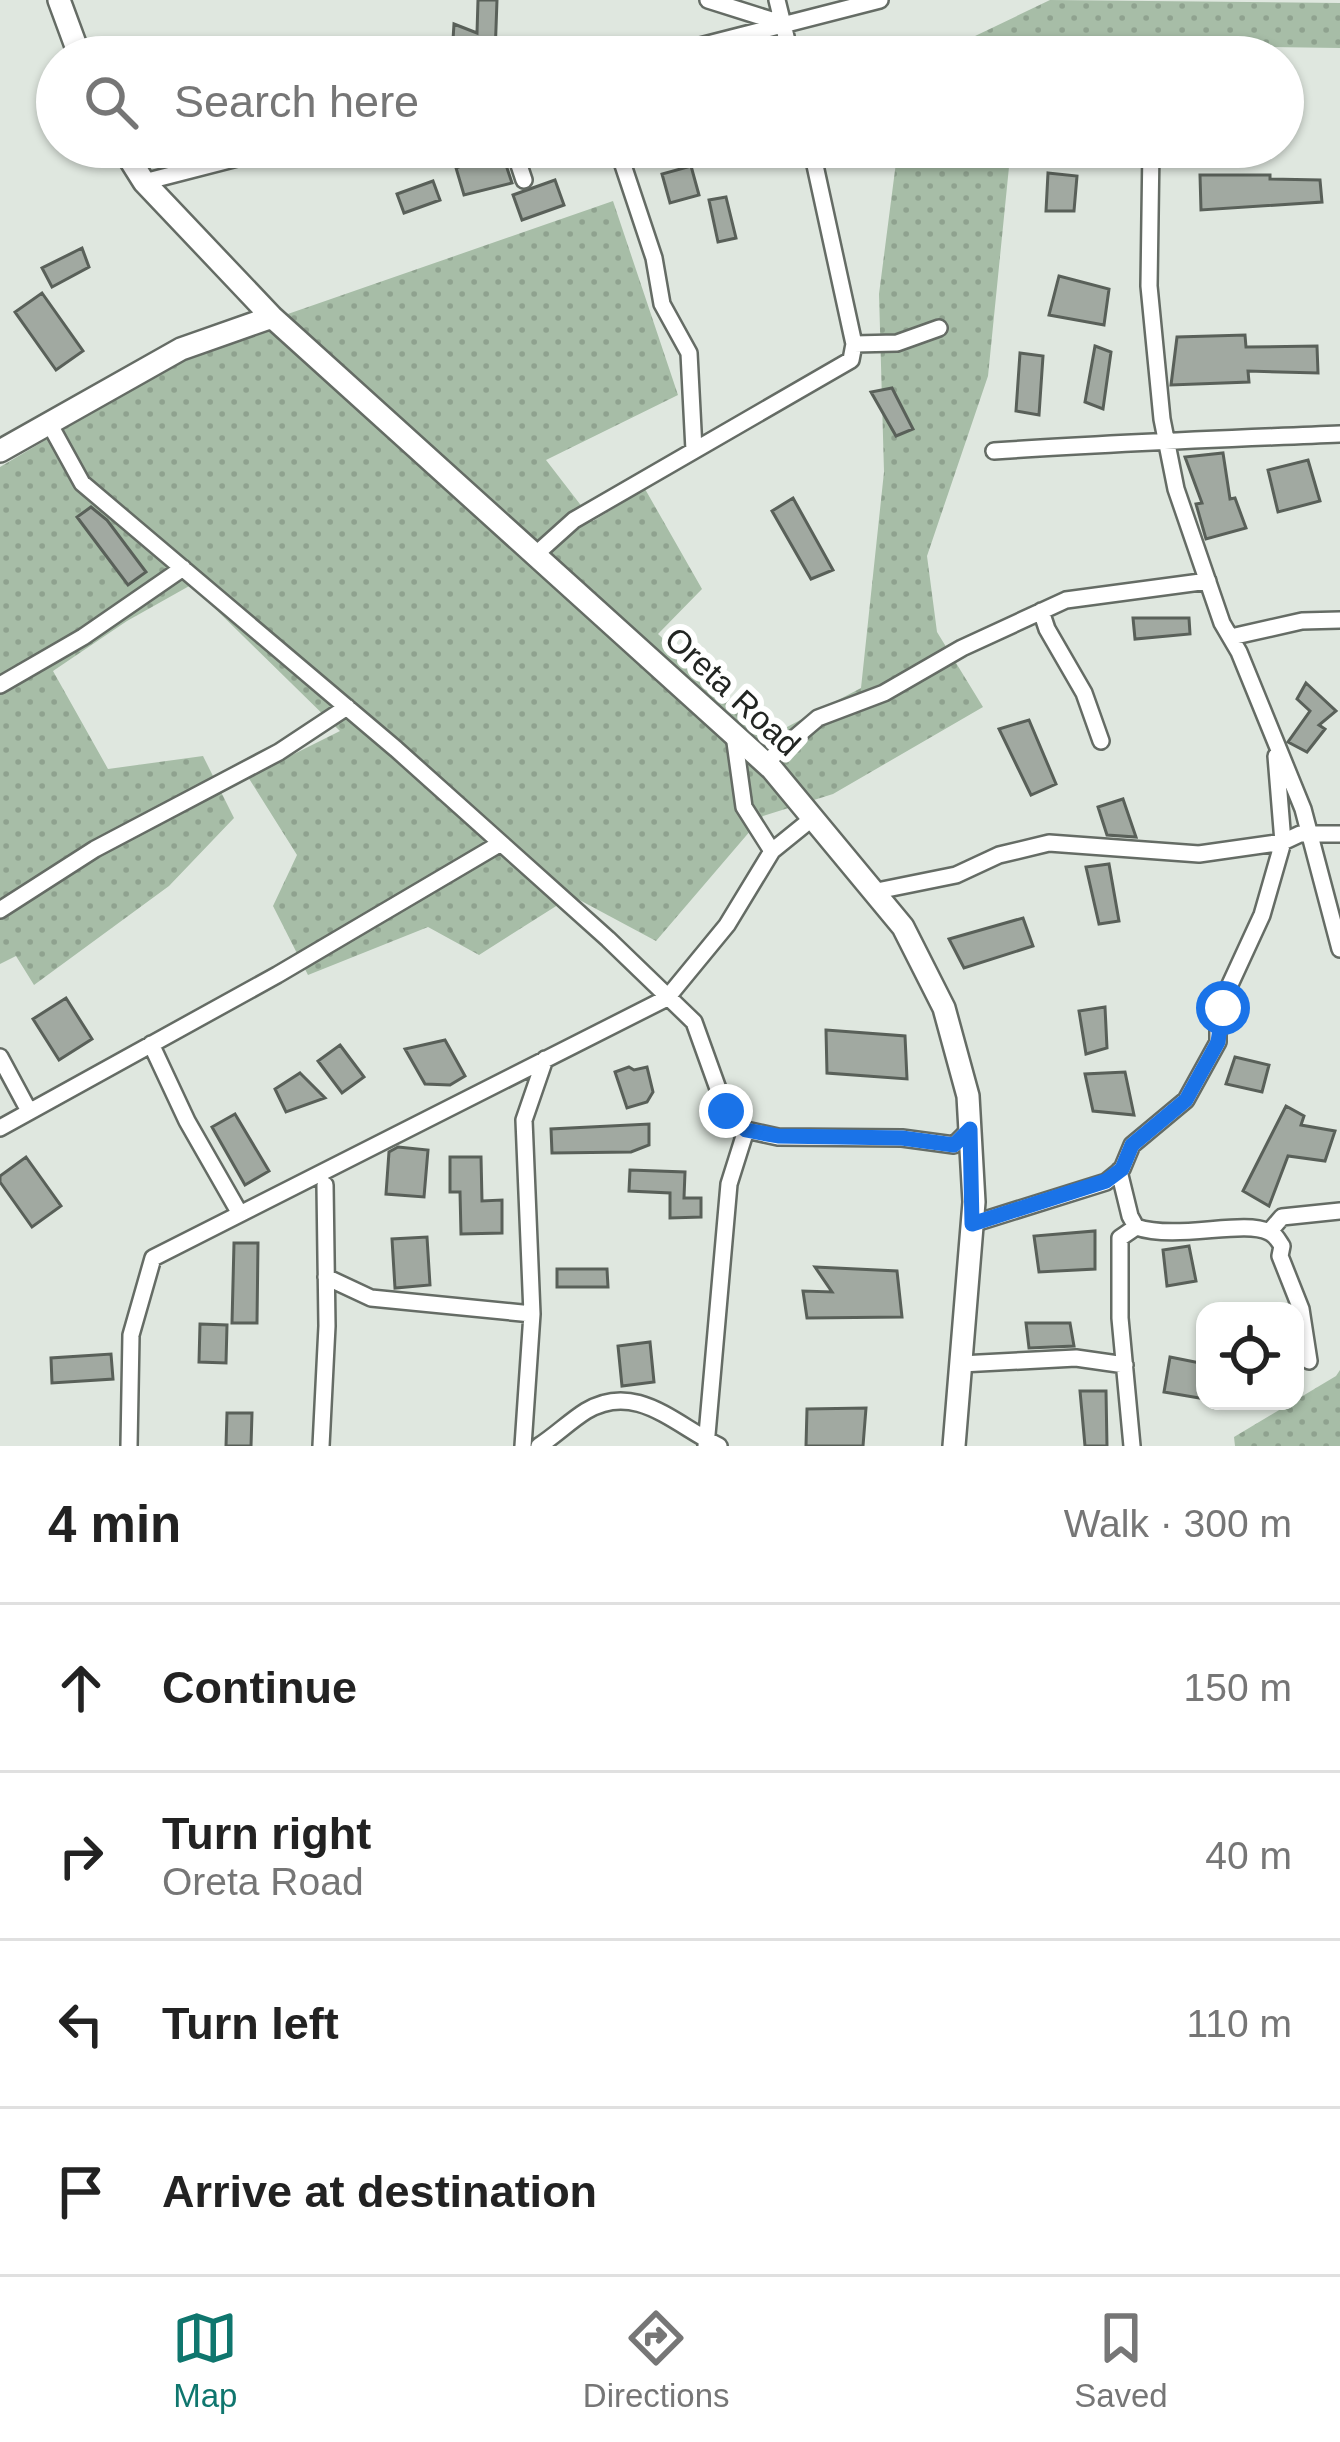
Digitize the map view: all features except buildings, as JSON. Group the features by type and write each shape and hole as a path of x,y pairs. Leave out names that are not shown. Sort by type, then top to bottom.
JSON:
{"street":[{"path":"59,0 72,36"},
{"path":"708,0 784,24"},
{"path":"777,0 787,36"},
{"path":"738,36 843,4 880,0"},
{"name":"Oreta Road","path":"135,168 272,317 765,764 903,927 944,1008 968,1096 972,1224 954,1446"},
{"path":"143,182 198,168"},
{"path":"519,168 524,181"},
{"path":"624,168 654,258 662,304 689,353 694,450"},
{"path":"535,555 574,520 851,360 854,344 816,168"},
{"path":"1151,168 1150,286 1164,439 1175,489 1310,833 1340,949"},
{"path":"0,451 181,349 272,317"},
{"path":"854,344 897,343 939,328"},
{"path":"49,423 82,483 347,707 694,1022 726,1111 746,1130 778,1136 902,1138 954,1145 970,1129"},
{"path":"994,452 1164,439 1340,434"},
{"path":"0,685 83,637 183,568"},
{"path":"765,764 818,718 884,693 962,648 1041,611 1074,598 1208,581"},
{"path":"1041,611 1084,693 1101,741"},
{"path":"1231,637 1302,621 1340,620"},
{"path":"0,910 95,849 279,752 347,707"},
{"path":"734,735 744,807 772,851"},
{"path":"972,1224 1106,1181 1119,1172 1132,1145 1186,1100 1218,1042 1217,1026 1227,992 1262,915 1283,842 1274,742"},
{"path":"129,1446 131,1335 153,1258 668,998 727,925 772,851 814,818"},
{"path":"877,891 956,875 999,855 1049,843 1199,854 1283,842 1310,833 1340,834"},
{"path":"0,1128 501,843"},
{"path":"151,1044 187,1121 239,1212"},
{"path":"0,1058 29,1111"},
{"path":"523,1446 532,1314 524,1120 545,1059"},
{"path":"539,1446 587,1411 625,1399 643,1402 710,1444 729,1184 746,1130"},
{"path":"1119,1172 1136,1227"},
{"path":"321,1446 325,1185"},
{"path":"1269,1232 1282,1217 1340,1211"},
{"path":"1132,1446 1120,1318 1120,1238 1136,1227 1175,1234 1255,1228 1269,1232 1282,1246 1280,1256 1301,1309 1309,1361"},
{"path":"326,1277 370,1298 532,1314"},
{"path":"961,1364 1076,1358 1125,1365"}],"green space":[{"path":"1050,0 1340,3 1340,48 1304,47 1304,36 975,36"},
{"path":"895,168 1009,168 988,376 927,556 937,632 983,707 833,794 763,816 656,941 572,896 479,955 428,927 308,975 273,906 297,855 248,777 340,731 191,585 53,671 108,769 203,756 234,818 169,886 34,985 16,956 0,964 0,467 216,339 613,201 678,395 546,460 593,521 645,489 702,589 658,634 768,737 861,688 884,472 879,294"},
{"path":"1340,1370 1340,1446 1235,1446 1234,1437 1279,1410 1304,1410 1304,1395"}],"route":[{"path":"726,1111 746,1130 778,1136 902,1138 954,1145 970,1129 972,1224 1116,1175 1132,1145 1186,1100 1218,1042 1223,1008"}]}
